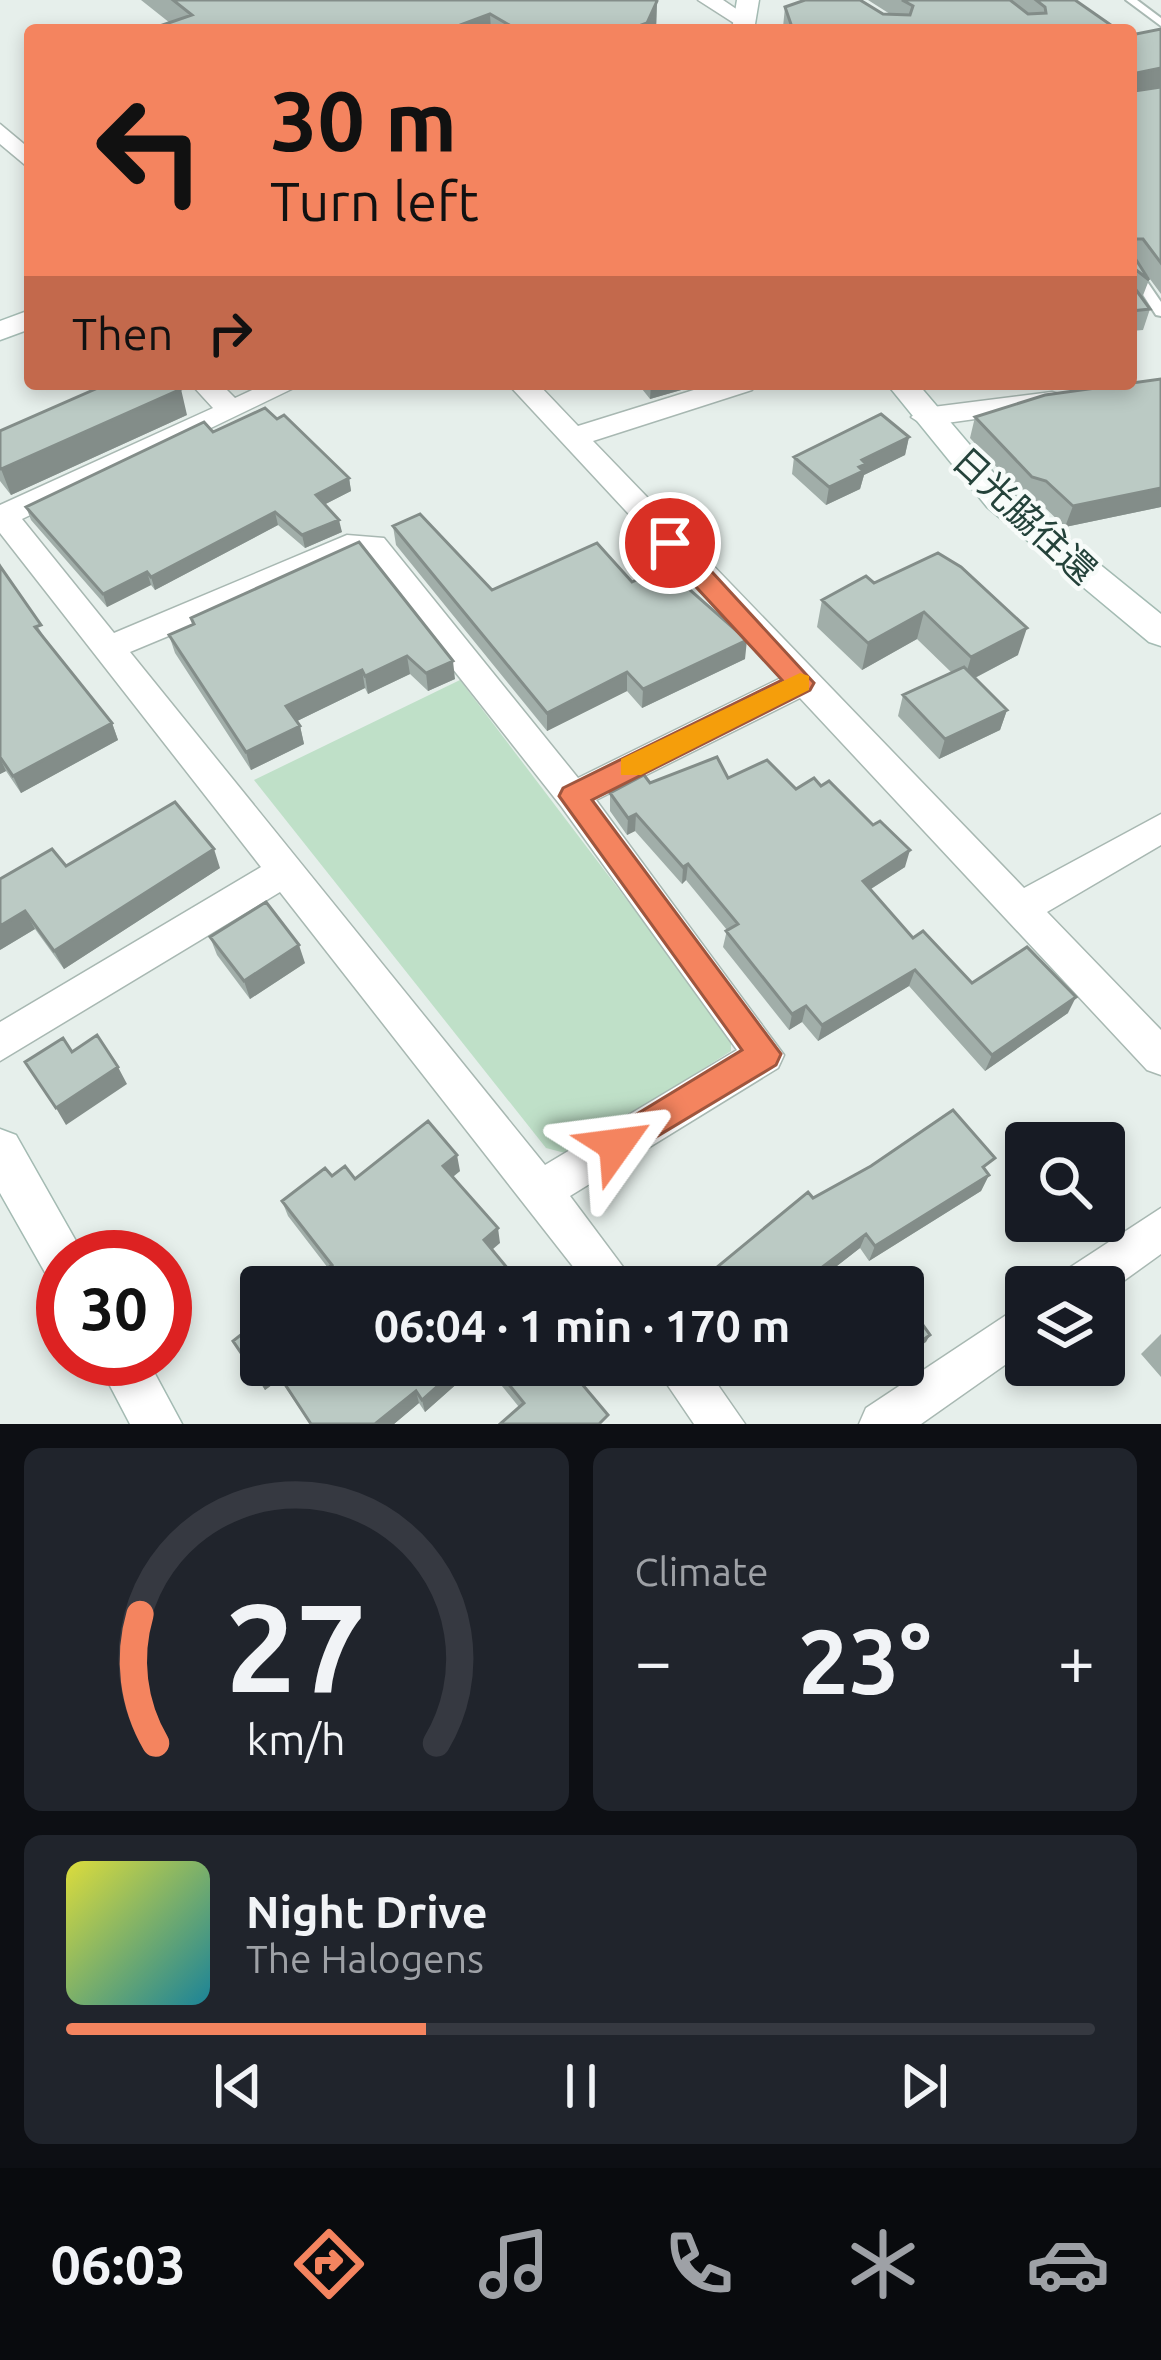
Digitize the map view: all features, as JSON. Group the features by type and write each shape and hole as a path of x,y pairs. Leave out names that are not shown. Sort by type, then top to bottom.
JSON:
{"street":[{"path":"708,0 745,17"},
{"path":"0,131 24,156"},
{"path":"211,390 231,410"},
{"path":"275,390 3,516 600,1266"},
{"path":"528,390 800,683 1161,1057"},
{"path":"572,438 723,390"},
{"name":"日光脇往還","path":"906,390 998,499 1161,633"},
{"path":"925,416 1090,396"},
{"path":"109,648 358,543 374,546 573,796 764,1054 542,1190"},
{"path":"573,796 800,683"},
{"path":"1020,909 1161,828"},
{"path":"0,1043 283,872"},
{"path":"0,1150 46,1230"},
{"path":"1108,1266 1161,1229"},
{"path":"882,1424 1005,1339"},
{"path":"135,1386 157,1424"},
{"path":"692,1386 722,1424"}],"lane":[{"path":"1132,0 1161,22"},
{"path":"1153,286 1161,311"}],"green space":[{"path":"460,680 731,1037 731,1051 569,1154 546,1148 254,780"}],"building":[{"path":"173,0 657,0 644,24 508,24 490,14 463,24 166,24 192,15"},
{"path":"805,0 860,0 883,14 910,15 913,6 902,0 1010,0 1028,14 1046,13 1036,0 1075,0 1109,24 791,24 785,7"},
{"path":"1161,29 1161,68 1137,73 1137,34"},
{"path":"1161,87 1161,263 1143,239 1137,239 1137,91"},
{"path":"1137,291 1150,309 1137,310"},
{"path":"1161,379 1161,488 1073,506 1046,481 1032,477 975,417 1045,395 1137,390 1137,382"},
{"path":"93,390 179,390 1,469 0,431"},
{"path":"265,408 277,419 284,415 349,478 316,495 339,520 302,535 275,512 151,577 147,572 103,594 26,507 204,422 213,432"},
{"path":"881,414 909,437 862,460 866,464 859,467 863,471 829,487 794,457"},
{"path":"420,514 492,590 597,543 632,582 664,567 747,640 643,689 627,672 547,713 393,526"},
{"path":"359,542 453,661 426,673 407,656 365,676 362,670 286,706 300,726 246,752 169,635 194,624 191,618"},
{"path":"938,553 961,567 1027,628 971,657 924,612 868,643 822,600 866,576 874,583"},
{"path":"0,566 41,625 35,627 112,723 13,776 0,757"},
{"path":"964,667 1007,710 945,739 903,695"},
{"path":"717,757 728,778 767,760 796,789 814,778 821,786 829,781 873,825 880,821 910,850 863,881 913,938 923,931 972,983 1027,947 1076,997 992,1055 915,970 822,1025 806,1006 792,1014 726,931 738,924 688,864 683,867 636,814 628,818 610,793 644,775 650,783"},
{"path":"175,802 214,849 54,951 25,911 0,926 0,879 52,849 66,866"},
{"path":"266,902 299,945 244,981 210,937"},
{"path":"97,1035 118,1067 56,1108 25,1062 63,1038 72,1052"},
{"path":"953,1110 995,1158 983,1167 989,1175 875,1246 866,1234 824,1266 718,1266 808,1192 813,1198 871,1166"},
{"path":"428,1121 457,1155 443,1166 498,1228 484,1240 506,1266 331,1266 282,1201 325,1168 332,1176 345,1166 355,1179"},
{"path":"286,1386 438,1386 422,1400 416,1391 375,1424 311,1424"},
{"path":"510,1386 584,1386 608,1415 599,1424 500,1424 524,1403"}],"slow traffic":[{"path":"631,767 800,683"}],"route":[{"path":"616,1145 764,1054 573,796 800,683 670,543"}]}
